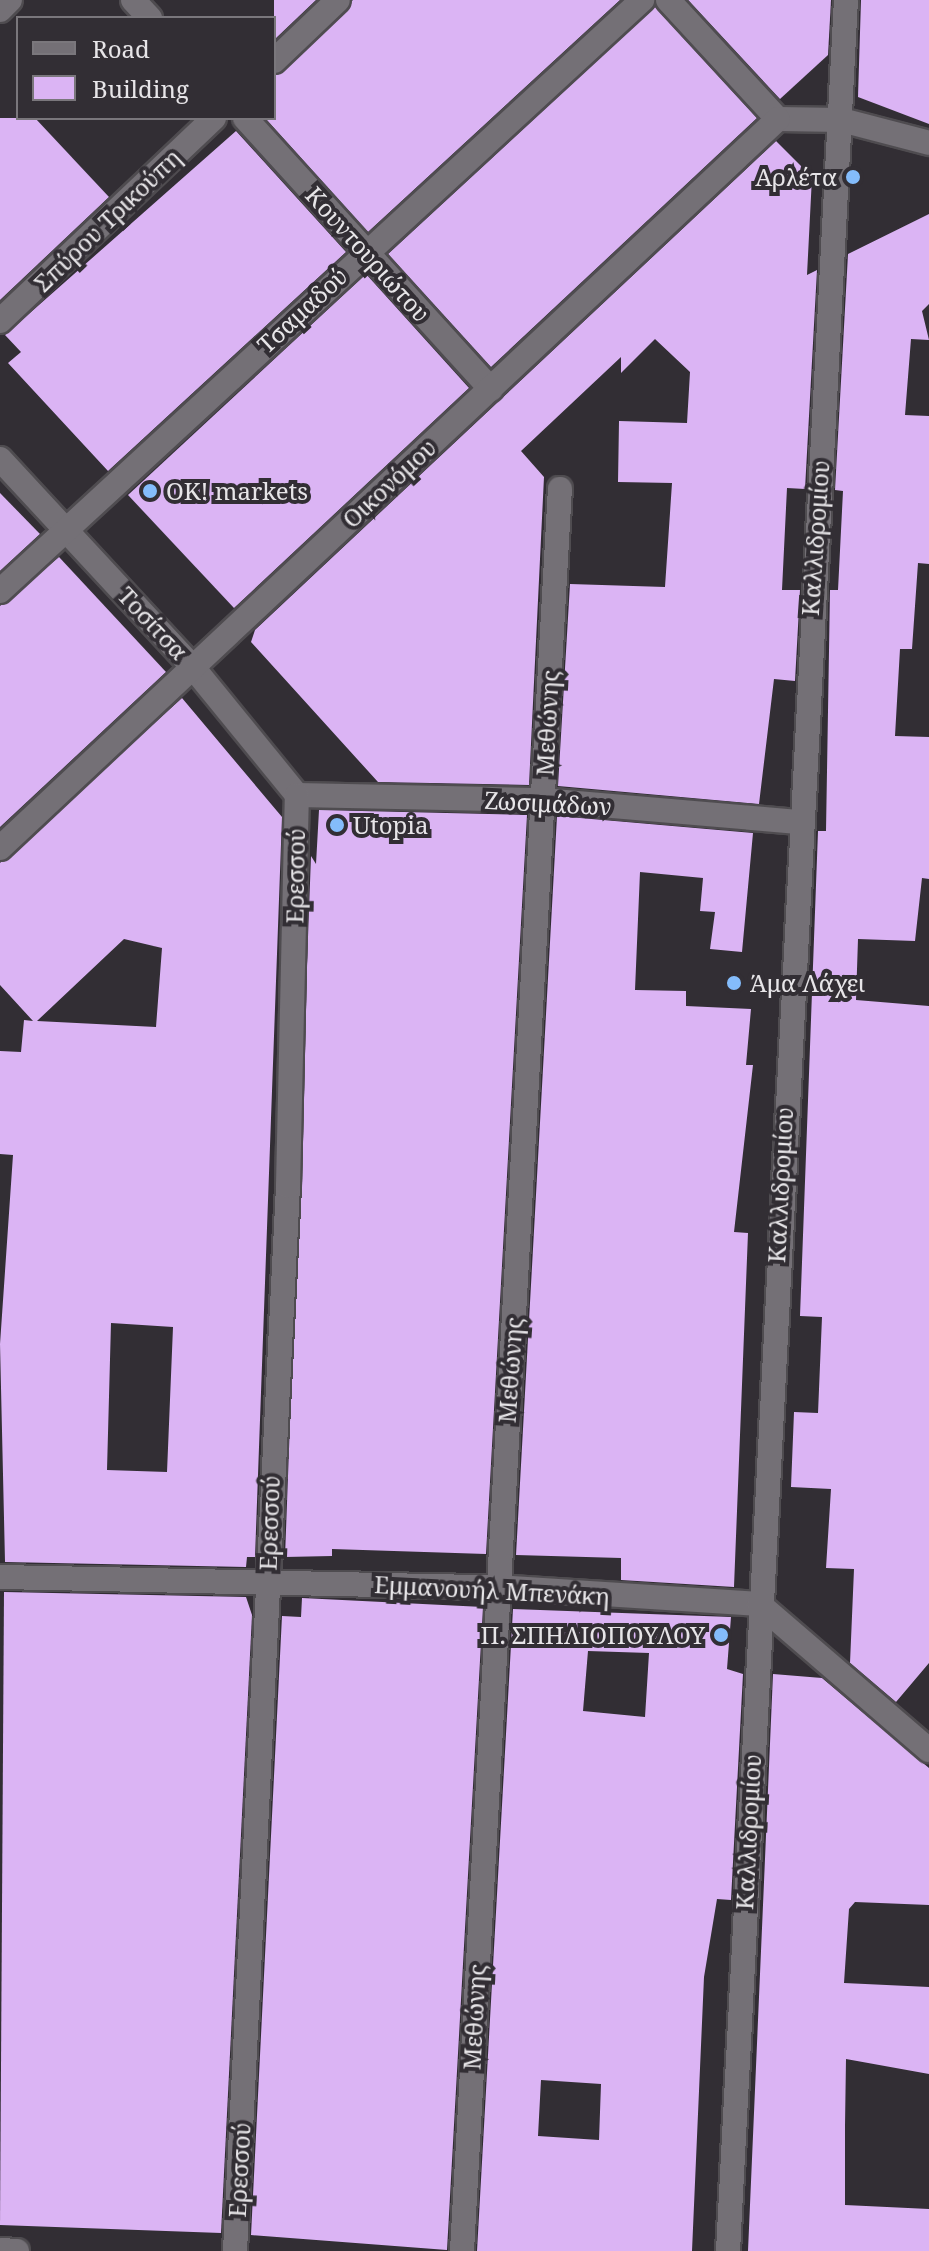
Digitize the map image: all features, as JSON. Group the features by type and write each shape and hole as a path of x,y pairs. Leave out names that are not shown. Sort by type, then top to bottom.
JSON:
{"street":[{"path":"0,10 10,0"},
{"path":"133,0 148,16"},
{"path":"276,59 338,0"},
{"name":"Τσαμαδού","path":"0,591 365,251 642,0"},
{"path":"668,0 778,119 841,120 929,143"},
{"name":"Καλλιδρομίου","path":"728,2251 798,822 846,0"},
{"name":"Οικονόμου","path":"0,848 191,665 778,119"},
{"name":"Σπύρου Τρικούπη","path":"0,321 212,120"},
{"name":"Κουντουριώτου","path":"247,120 491,389"},
{"name":"Τοσίτσα","path":"0,459 191,665 297,795"},
{"name":"Μεθώνης","path":"462,2251 496,1587 560,489"},
{"name":"Ζωσιμάδων","path":"297,795 542,800 798,822"},
{"name":"Ερεσσού","path":"235,2251 288,1186 297,795"},
{"name":"Εμμανουήλ Μπενάκη","path":"0,1577 496,1587 759,1604"},
{"path":"759,1604 929,1750"},
{"path":"0,2250 17,2251"}],"building":[{"path":"274,0 316,0 276,38"},
{"path":"353,0 620,0 368,232 267,120 276,120 276,74"},
{"path":"688,0 831,0 828,55 780,99"},
{"path":"861,0 929,0 929,124 858,97"},
{"path":"655,7 757,118 491,367 388,254"},
{"path":"0,118 37,120 109,197 0,300"},
{"path":"236,131 346,252 108,471 8,363 21,352 5,335"},
{"path":"776,141 812,177 807,275 817,270 805,489 787,488 782,590 800,590 795,681 774,679 759,804 558,786 570,584 665,587 672,483 618,482 619,421 687,423 690,372 655,339 621,373 621,357 521,451 544,477 529,785 378,782 251,642 255,630"},
{"path":"929,214 929,304 922,311 929,340 911,339 905,415 929,416 929,564 918,563 912,649 900,649 895,736 929,737 929,879 922,878 915,941 858,939 856,1000 929,1006 929,1663 896,1702 850,1663 854,1569 826,1568 831,1489 791,1487 794,1412 818,1413 822,1317 800,1316 818,831 826,831 830,590 838,590 843,491 835,490 848,254"},
{"path":"366,274 469,388 234,608 128,495"},
{"path":"0,493 40,534 0,571"},
{"path":"59,557 166,672 0,827 0,606"},
{"path":"182,698 282,817 255,1557 247,1557 246,1567 5,1562 0,1344 13,1155 0,1154 0,1051 21,1052 24,1020 33,1021 0,985 0,863","holes":["124,939 162,948 156,1027 37,1021","111,1323 173,1327 167,1472 107,1470"]},
{"path":"319,810 527,815 486,1554 332,1549 332,1556 285,1557 311,856 316,864"},
{"path":"557,816 753,833 742,952 710,949 715,912 700,911 703,878 640,872 635,990 686,991 686,1006 751,1009 746,1065 753,1065 734,1232 748,1233 734,1587 621,1580 621,1558 516,1555"},
{"path":"4,1592 246,1597 252,1615 221,2233 0,2225"},
{"path":"302,1598 483,1607 447,2250 251,2235 282,1616 301,1617"},
{"path":"513,1609 731,1617 727,1669 743,1674 731,1900 717,1899 704,1977 692,2251 477,2251","holes":["588,1651 649,1653 645,1717 583,1711","541,2080 601,2084 599,2140 538,2136"]},
{"path":"773,1674 822,1678 929,1768 929,1905 855,1902 849,1909 844,1983 929,1987 929,2074 846,2059 845,2205 929,2209 929,2251 748,2251"}],"place":[{"name":"Αρλέτα","path":"853,177"},
{"name":"OK! markets","path":"150,491"},
{"name":"Utopia","path":"337,825"},
{"name":"Άμα Λάχει","path":"734,983"},
{"name":"Π. ΣΠΗΛΙΟΠΟΥΛΟΥ","path":"721,1635"}]}
